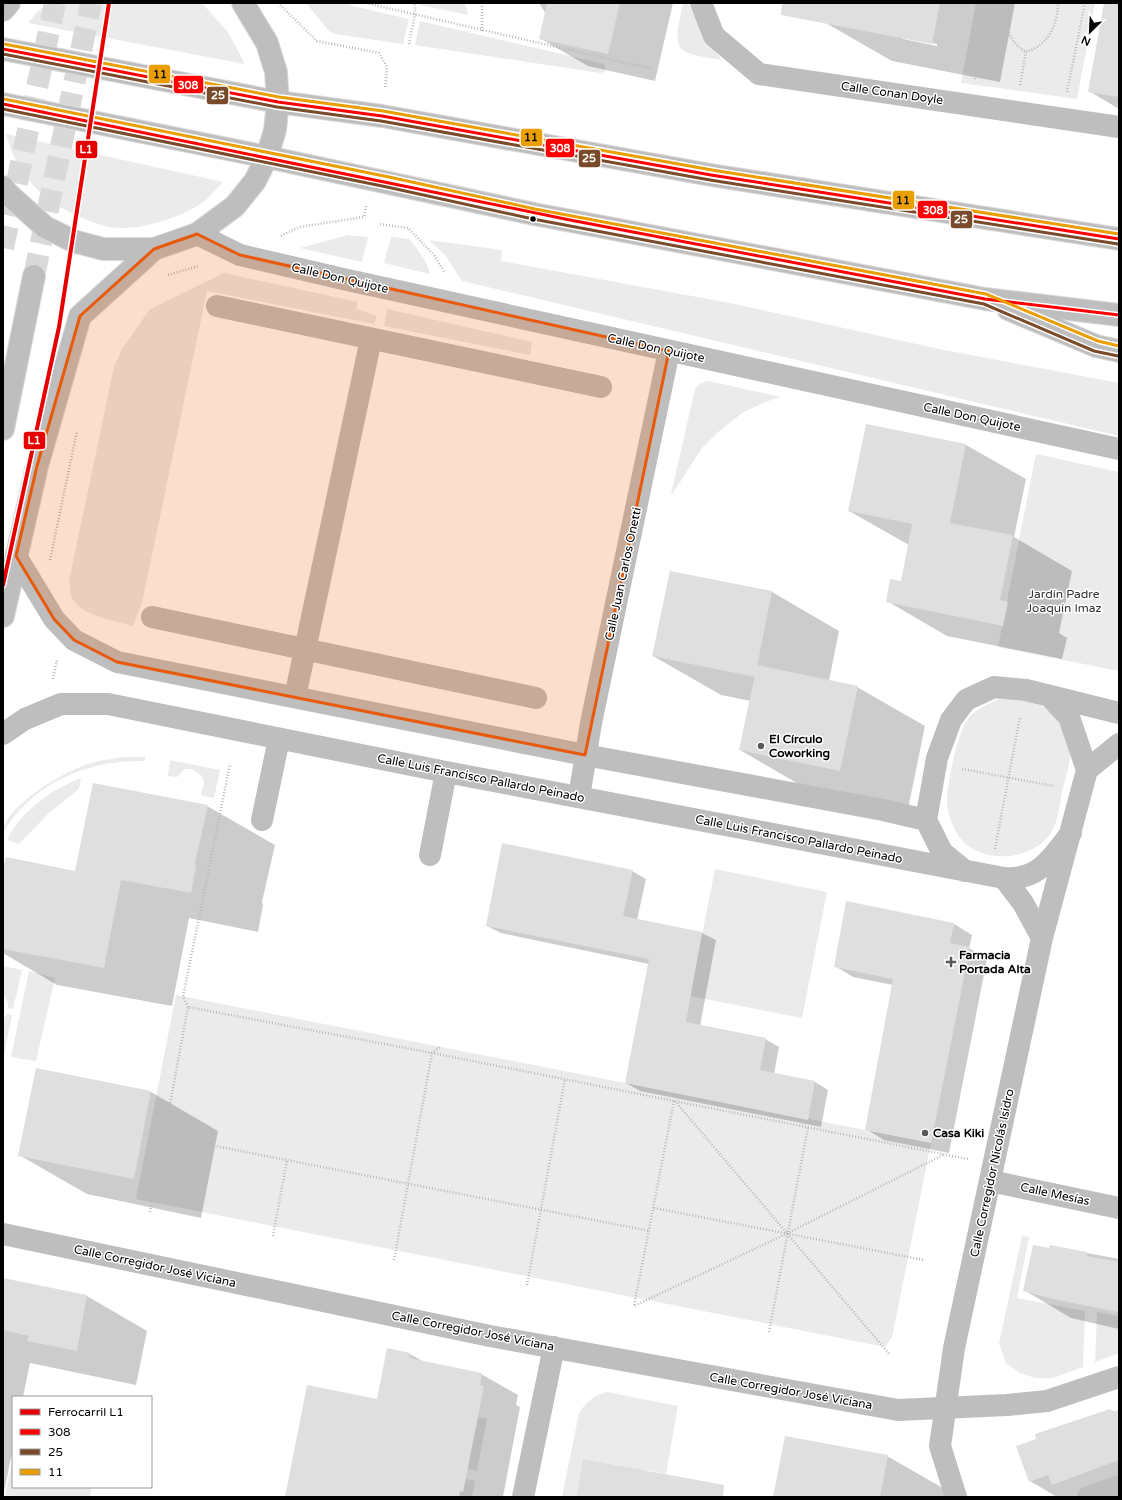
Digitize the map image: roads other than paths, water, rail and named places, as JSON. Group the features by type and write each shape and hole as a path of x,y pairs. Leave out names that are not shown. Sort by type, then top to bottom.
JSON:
{"main road":[{"path":"3,10 9,3"},
{"path":"3,187 7,193 45,227 73,241 103,249 154,248 197,234 235,206 255,181 267,157 275,130 278,102 276,72 267,43 243,3"},
{"name":"Calle Conan Doyle","path":"701,3 714,36 759,74 1119,127"},
{"path":"3,49 278,102 382,116 622,160 1119,239"},
{"path":"3,104 370,178 542,215 985,299 1119,315"},
{"name":"Calle Don Quijote","path":"197,234 240,255 449,303 1119,449"},
{"path":"3,616 37,466 80,316 154,248"},
{"path":"3,429 34,276"},
{"path":"985,299 1096,346 1119,351"},
{"path":"217,306 601,387"},
{"path":"295,697 370,339"},
{"name":"Calle Juan Carlos Onetti","path":"579,797 585,755 669,351"},
{"path":"16,556 54,619 74,640 117,662 585,755 883,810 926,820 936,764 951,720 966,700 994,686 1026,690 1119,713"},
{"path":"152,617 536,698"},
{"path":"1050,697 1069,717 1087,770 1119,744"},
{"name":"Calle Luis Francisco Pallardo Peinado","path":"3,734 25,719 61,704 108,704 446,772 966,871"},
{"path":"262,820 280,739"},
{"name":"Calle Corregidor Nicolás Isidro","path":"956,1497 940,1446 954,1348 1042,938 1087,770"},
{"path":"430,855 446,772"},
{"name":"Calle Corregidor Nicolás Isidro","path":"926,820 942,852 966,871 997,877 1018,879 1043,867 1071,833"},
{"path":"997,877 1023,903 1042,938"},
{"name":"Calle Mesías","path":"992,1173 1119,1208"},
{"name":"Calle Corregidor José Viciana","path":"3,1234 490,1336 898,1410 1007,1405 1047,1401 1119,1377"},
{"path":"523,1497 554,1347"},
{"path":"1088,1497 1119,1486"}],"tunnel":[{"path":"3,248 55,3"},
{"path":"34,276 91,3"}],"rail line":[{"name":"L1","path":"3,585 59,327 109,3"}],"place":[{"name":"El Círculo Coworking","path":"761,746"},
{"name":"Farmacia Portada Alta","path":"951,962"},
{"name":"Casa Kiki","path":"925,1133"}],"park label":[{"name":"Jardín Padre Joaquín Imaz","path":"1064,601"}]}
